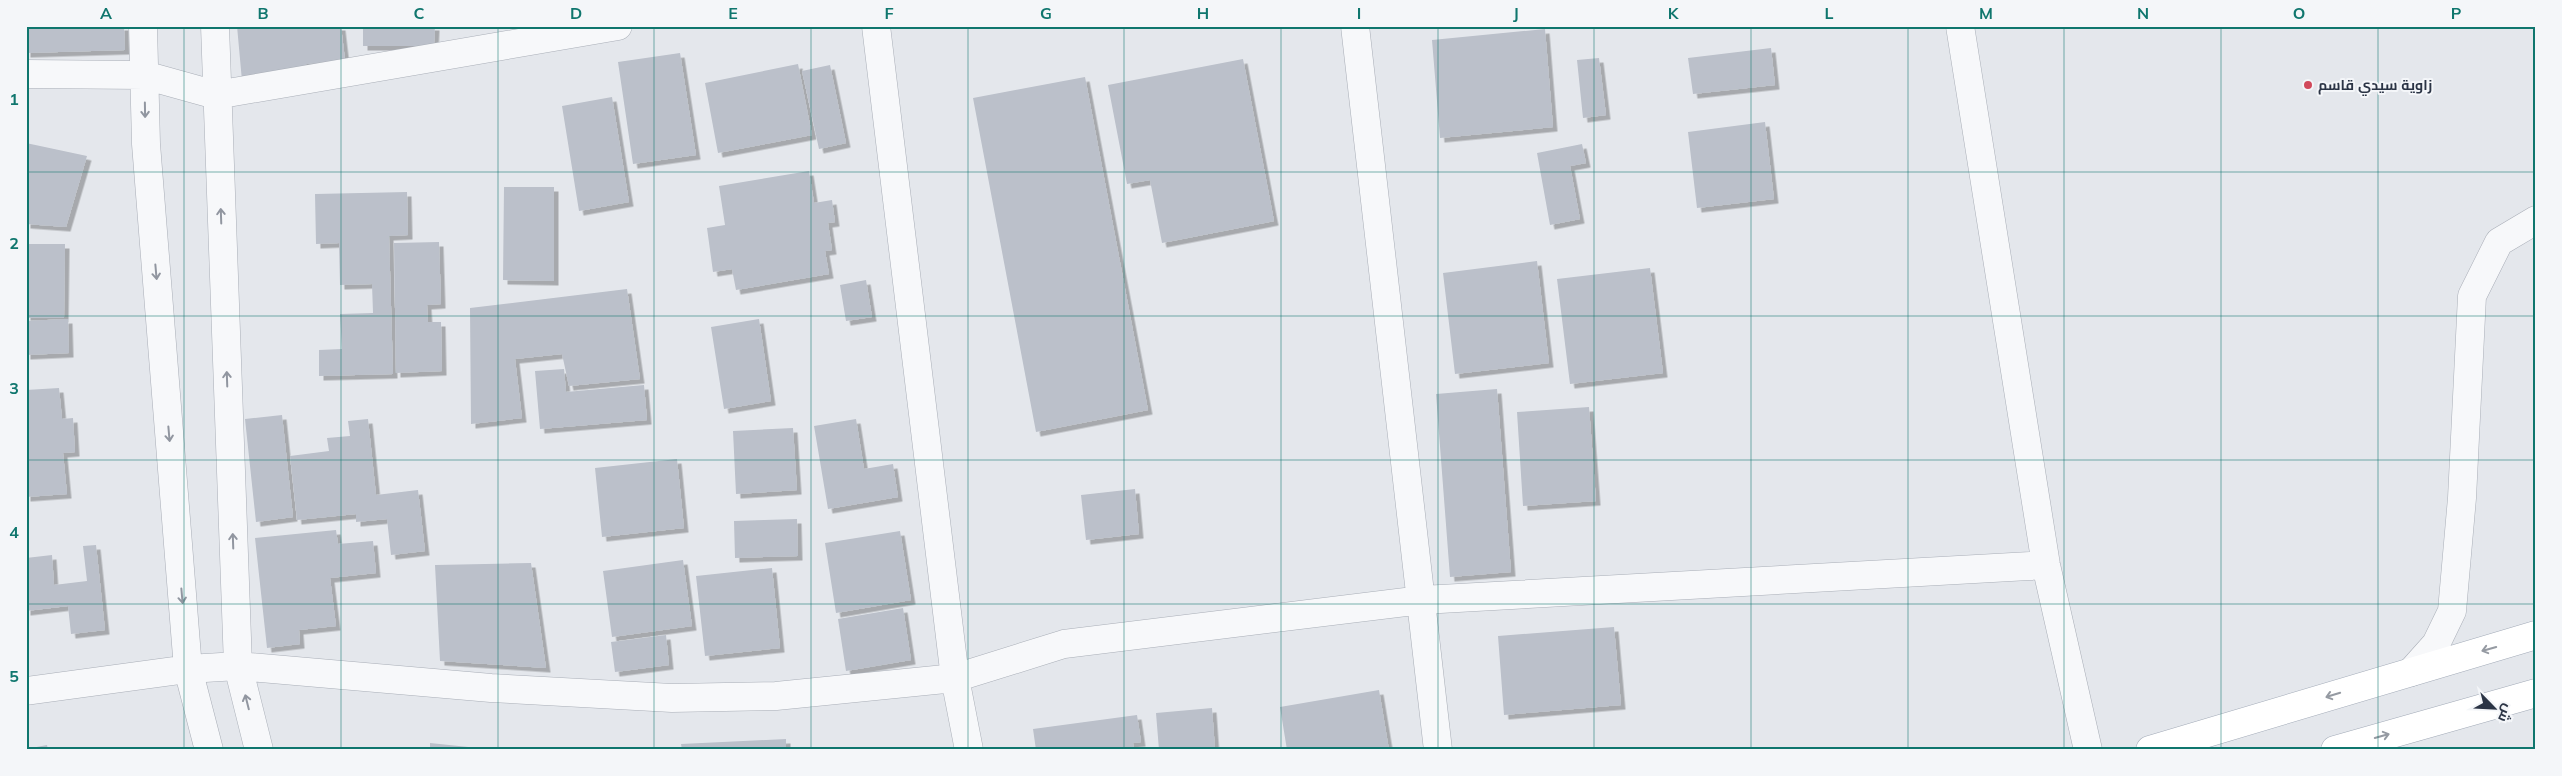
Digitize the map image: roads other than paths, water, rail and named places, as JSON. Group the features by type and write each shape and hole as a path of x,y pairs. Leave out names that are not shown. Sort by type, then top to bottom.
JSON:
{"main road":[{"path":"2150,750 2536,636"},
{"path":"2335,750 2536,693"}],"street":[{"path":"143,26 146,144 188,669 209,750"},
{"path":"215,26 238,666 259,750"},
{"path":"26,74 144,75 216,95 618,26"},
{"path":"876,26 955,678 969,750"},
{"path":"1355,26 1438,750"},
{"path":"1960,26 2046,565 2088,750"},
{"path":"2412,672 2443,632 2452,611 2462,498 2472,296 2499,242 2536,220"},
{"path":"26,691 188,669 238,666 491,688 672,698 776,696 955,678 1064,644 1422,600 2046,565"}],"place":[{"name":"زاوية سيدي قاسم","path":"2308,85"}]}
